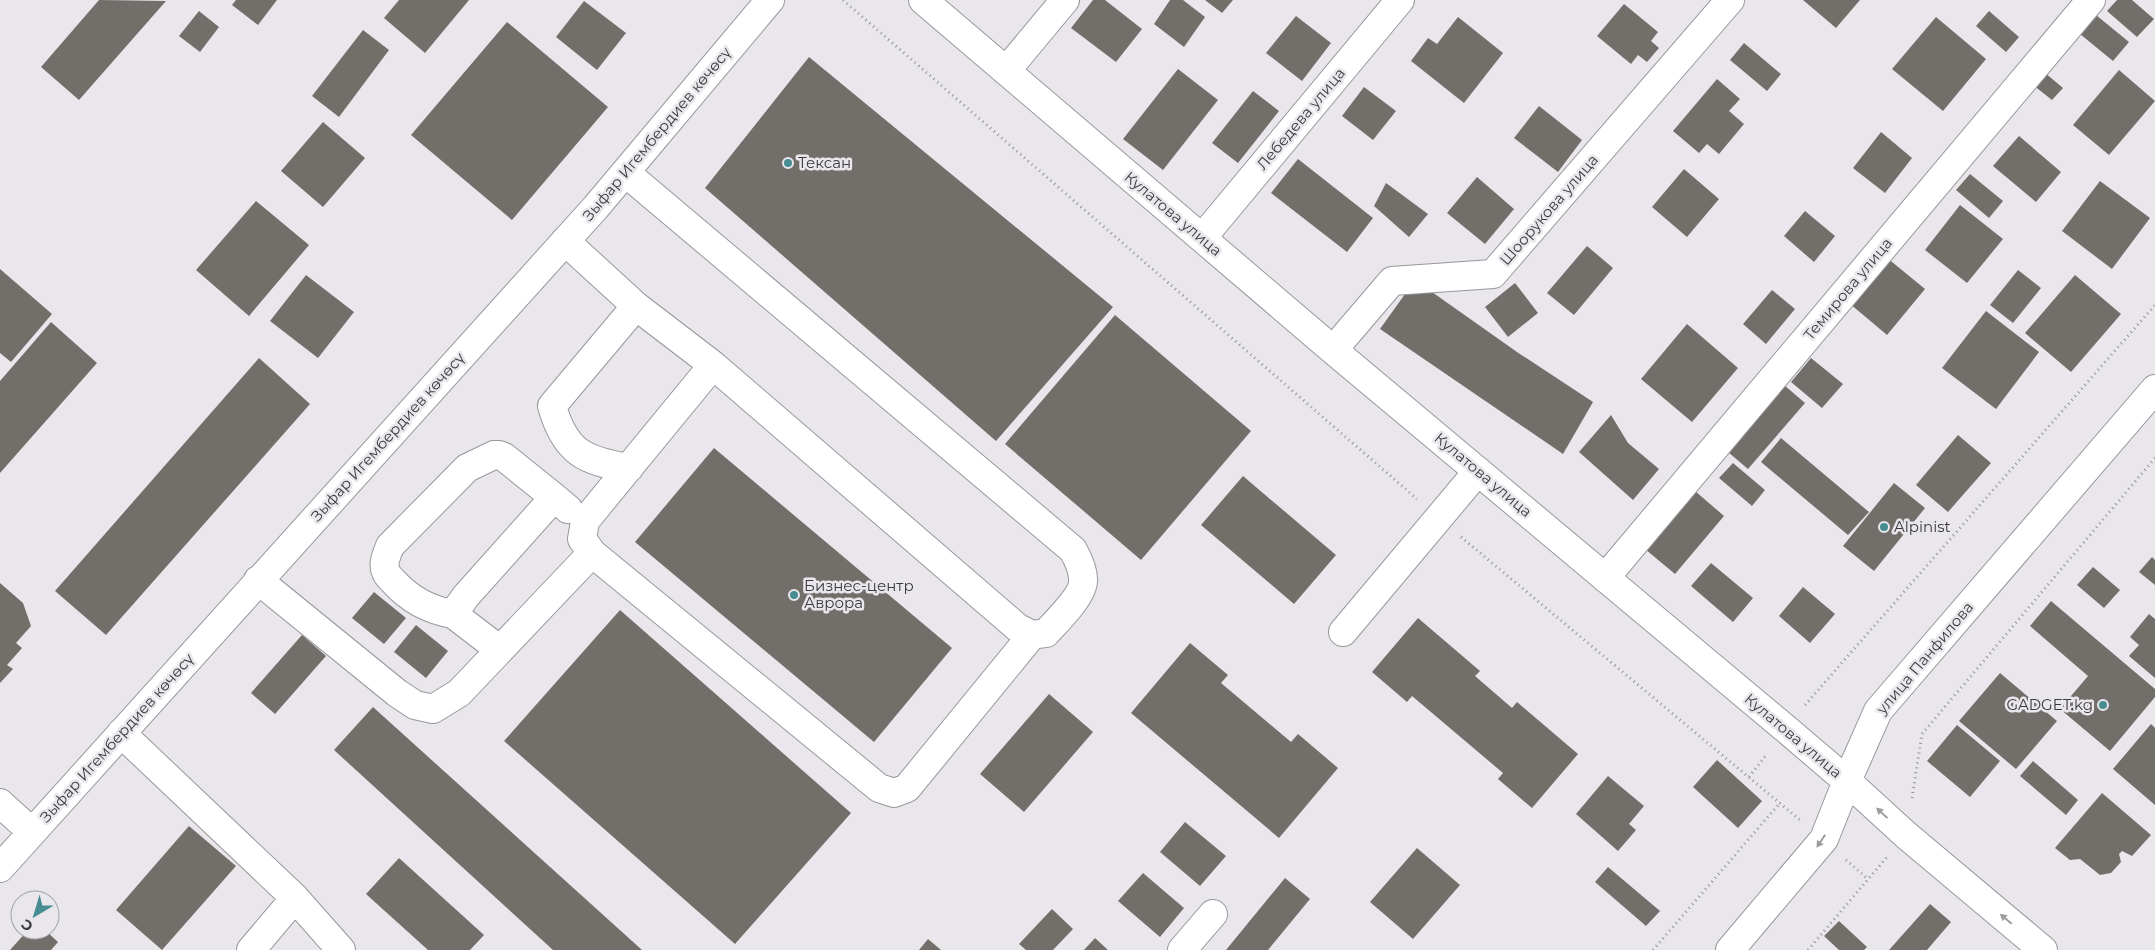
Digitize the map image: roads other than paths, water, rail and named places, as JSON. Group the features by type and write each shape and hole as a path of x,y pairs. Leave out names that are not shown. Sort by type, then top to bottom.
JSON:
{"street":[{"name":"Зыфар Игембердиев көчөсү","path":"0,868 626,174 770,0"},
{"name":"Кулатова улица","path":"923,0 1333,350 1847,780 1906,835 2044,950"},
{"path":"1006,71 1065,0"},
{"name":"Лебедева улица","path":"1202,238 1400,0"},
{"name":"Шоорукова улица","path":"1333,350 1392,281 1494,274 1730,0"},
{"name":"Темирова улица","path":"1605,578 2091,0"},
{"path":"565,241 636,306 714,365 1018,628 1032,635 1046,633 1075,598 1084,582 1081,566 1073,550 626,174"},
{"path":"629,468 607,464 583,456 568,443 557,424 552,406 636,306"},
{"path":"714,365 585,521 582,539 592,554 879,788 894,793 907,788 1032,635"},
{"name":"улица Панфилова","path":"1730,950 1824,839 1847,780 1878,711 2155,389"},
{"path":"500,650 453,614 436,611 420,604 398,587 386,572 385,559 390,546 467,468 494,455 504,457 585,521"},
{"path":"1343,632 1478,471"},
{"path":"453,614 480,580 555,498"},
{"path":"258,580 397,693 415,705 433,709 444,704 459,693 592,554"},
{"path":"121,733 295,898 340,950"},
{"path":"0,803 32,832"},
{"path":"251,950 295,898"},
{"path":"1182,950 1213,914"}],"place":[{"name":"Тексан","path":"788,163"},
{"name":"Alpinist","path":"1884,527"},
{"name":"Бизнес-центр Аврора","path":"794,595"},
{"name":"GADGET.kg","path":"2103,705"}]}
